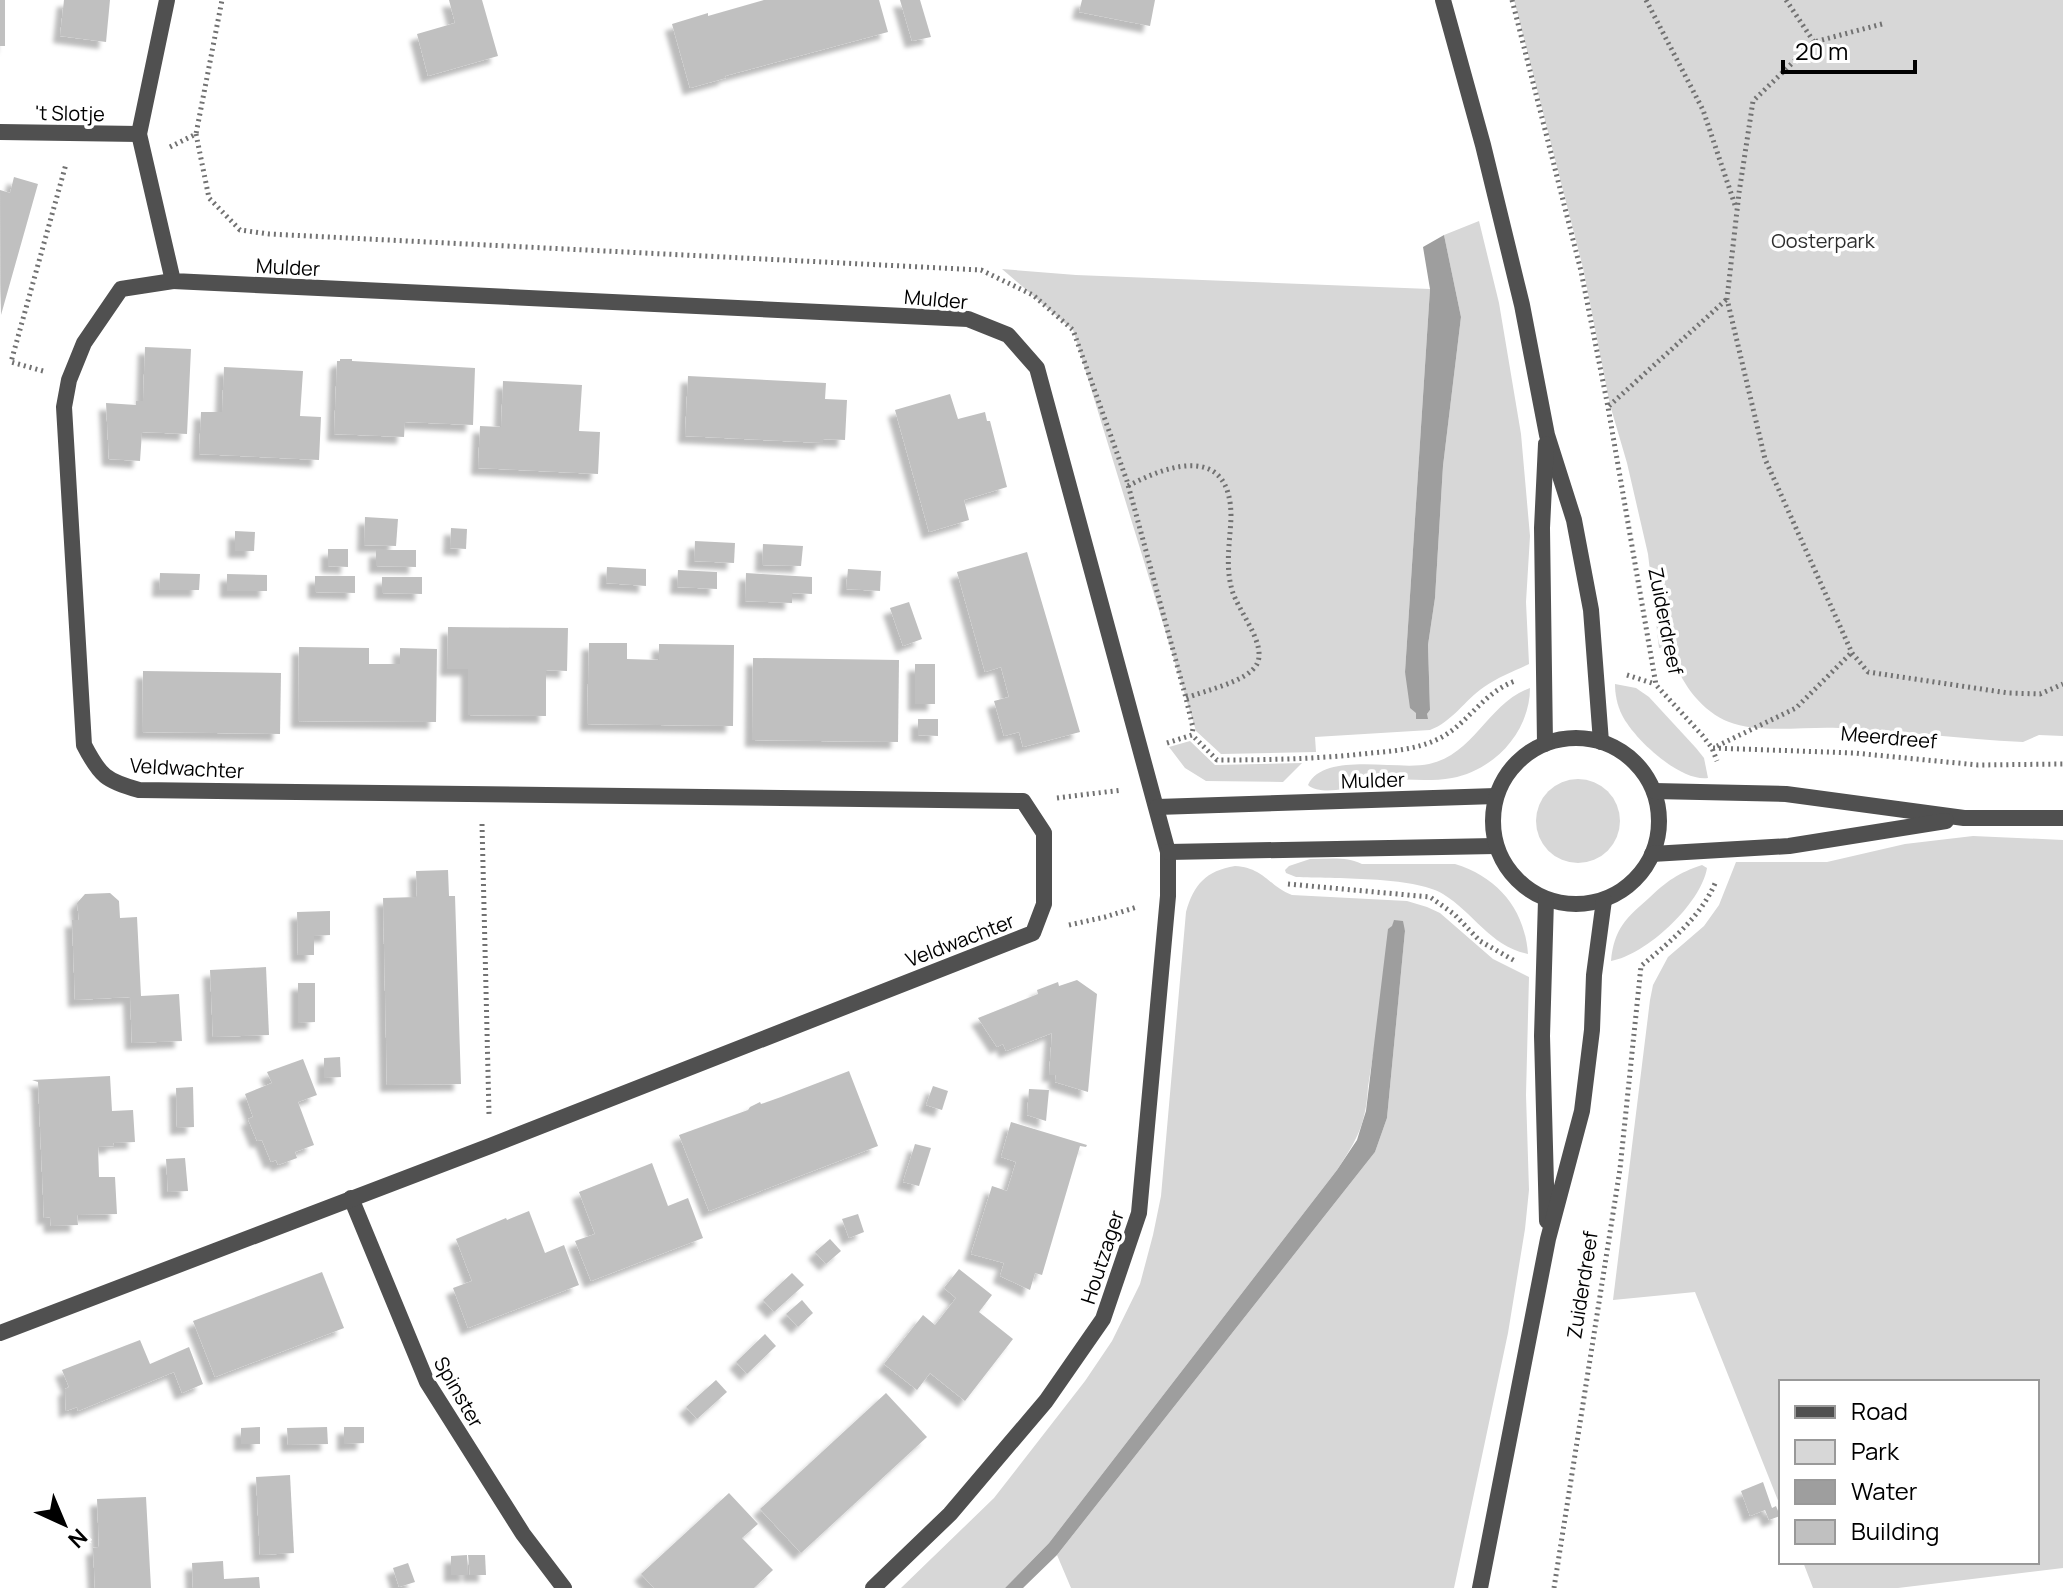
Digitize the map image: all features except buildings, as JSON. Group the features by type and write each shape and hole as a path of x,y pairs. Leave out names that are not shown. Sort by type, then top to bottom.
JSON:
{"street":[{"path":"167,0 139,134 173,281"},
{"path":"1443,0 1522,305 1547,435 1574,520 1591,610 1601,742"},
{"name":"'t Slotje","path":"0,132 139,134"},
{"name":"Veldwachter","path":"0,1333 490,1146 1033,933 1044,904 1044,833 1023,801 139,790 114,783 95,766 84,745 64,407 69,380 84,343 121,289 173,281"},
{"name":"Mulder","path":"173,281 968,319 1008,335 1037,368 1157,807 1496,796"},
{"path":"1545,744 1542,528 1547,435"},
{"path":"1582,738 1601,742 1623,753 1641,769 1654,791 1659,812 1659,834 1652,854 1633,882 1604,900 1575,904 1546,900 1524,888 1507,868 1495,846 1492,820 1496,796 1507,774 1523,757 1545,744 1582,738"},
{"path":"1654,791 1786,794 1964,818 2063,818"},
{"name":"Houtzager","path":"873,1588 950,1514 1046,1401 1103,1319 1139,1213 1168,896 1168,852 1157,807"},
{"path":"1652,854 1789,846 1964,818"},
{"path":"1168,852 1495,846"},
{"name":"Zuiderdreef","path":"1546,900 1542,1036 1548,1239"},
{"name":"Zuiderdreef","path":"1480,1588 1548,1239 1582,1111 1604,900"},
{"name":"Spinster","path":"351,1198 427,1382 523,1534 564,1588"}],"path":[{"path":"145,160 196,134 222,0"},
{"name":"Zuiderdreef","path":"1512,0 1581,271 1656,685 1712,748 1725,793"},
{"path":"1646,0 1703,110 1737,210"},
{"path":"1786,0 1814,42"},
{"path":"1882,24 1814,42 1753,101 1727,299 1765,459 1852,653 1868,672 2008,693 2040,694 2063,684"},
{"path":"69,380 11,362 74,132"},
{"path":"1608,407 1727,299"},
{"path":"1128,486 1159,471 1203,466 1220,476 1229,498 1231,516 1227,563 1232,590 1259,645 1259,660 1251,671 1237,681 1186,698"},
{"path":"1712,748 1796,708 1852,653"},
{"name":"Mulder","path":"1142,753 1192,735 1217,760 1320,759 1425,745 1443,737"},
{"name":"Meerdreef","path":"1712,748 1854,753 1978,765 2063,764"},
{"path":"1023,801 1151,787"},
{"path":"481,795 490,1146"},
{"path":"1259,850 1288,884 1430,897"},
{"name":"Zuiderdreef","path":"1554,1588 1620,1169 1641,966 1668,943 1707,901 1725,850"},
{"path":"1033,933 1105,917 1168,896"}],"green space":[{"name":"Oosterpark","path":"1514,0 2063,0 2063,736 2039,735 2023,742 1839,728 1754,728 1729,722 1711,712 1688,688 1674,659 1670,657 1668,647 1659,648 1648,554 1610,405 1583,268"},
{"path":"1479,221 1499,303 1521,434 1530,536 1526,602 1529,664 1489,683 1445,722 1430,730 1315,737 1316,752 1221,754 1196,731 1073,330 1002,269 1076,275 1430,289 1405,672 1427,714 1430,710 1428,645 1435,598 1443,466 1461,317 1444,235"},
{"path":"1615,684 1636,688 1649,697 1704,758 1708,778 1684,773 1647,747 1622,715"},
{"path":"1530,688 1524,719 1517,733 1496,757 1468,774 1441,779 1366,780 1334,790 1320,790 1308,785 1329,768 1363,764 1416,766 1445,758 1470,740 1515,695"},
{"path":"1190,741 1215,765 1302,763 1283,782 1206,781 1185,768 1169,747"},
{"path":"1578,779 1594,782 1608,791 1617,805 1620,821 1617,837 1608,851 1594,860 1578,863 1562,860 1548,851 1539,837 1536,821 1539,805 1548,791 1562,782"},
{"path":"1973,836 2063,840 2063,1568 1898,1588 1813,1588 1804,1564 2039,1564 2039,1380 1779,1380 1779,1503 1695,1292 1613,1300 1650,1000 1653,985 1668,957 1704,926 1719,905 1736,862 1827,862 1905,844"},
{"path":"1310,859 1343,859 1362,864 1455,864 1470,870 1496,887 1515,910 1526,938 1528,954 1503,944 1454,902 1430,888 1393,881 1296,877 1286,873 1289,866"},
{"path":"1702,865 1707,868 1703,882 1670,926 1640,949 1611,961 1618,932 1634,912 1673,878"},
{"path":"1235,866 1253,870 1292,895 1407,901 1427,907 1440,913 1493,959 1529,977 1526,1095 1529,1190 1525,1229 1508,1333 1454,1588 1071,1588 1057,1555 1375,1152 1387,1118 1405,931 1394,921 1363,1122 1337,1170 1049,1543 1005,1588 901,1588 994,1498 1085,1381 1112,1341 1140,1284 1161,1196 1186,912 1197,886 1203,880 1216,871"}],"water":[{"path":"1444,235 1461,317 1443,466 1435,598 1428,645 1430,710 1428,719 1416,719 1416,713 1410,708 1405,672 1430,289 1423,247"},
{"path":"1394,920 1403,921 1405,931 1387,1118 1375,1152 1057,1555 1023,1588 1005,1588 1049,1543 1357,1140 1366,1111 1388,929"}]}
